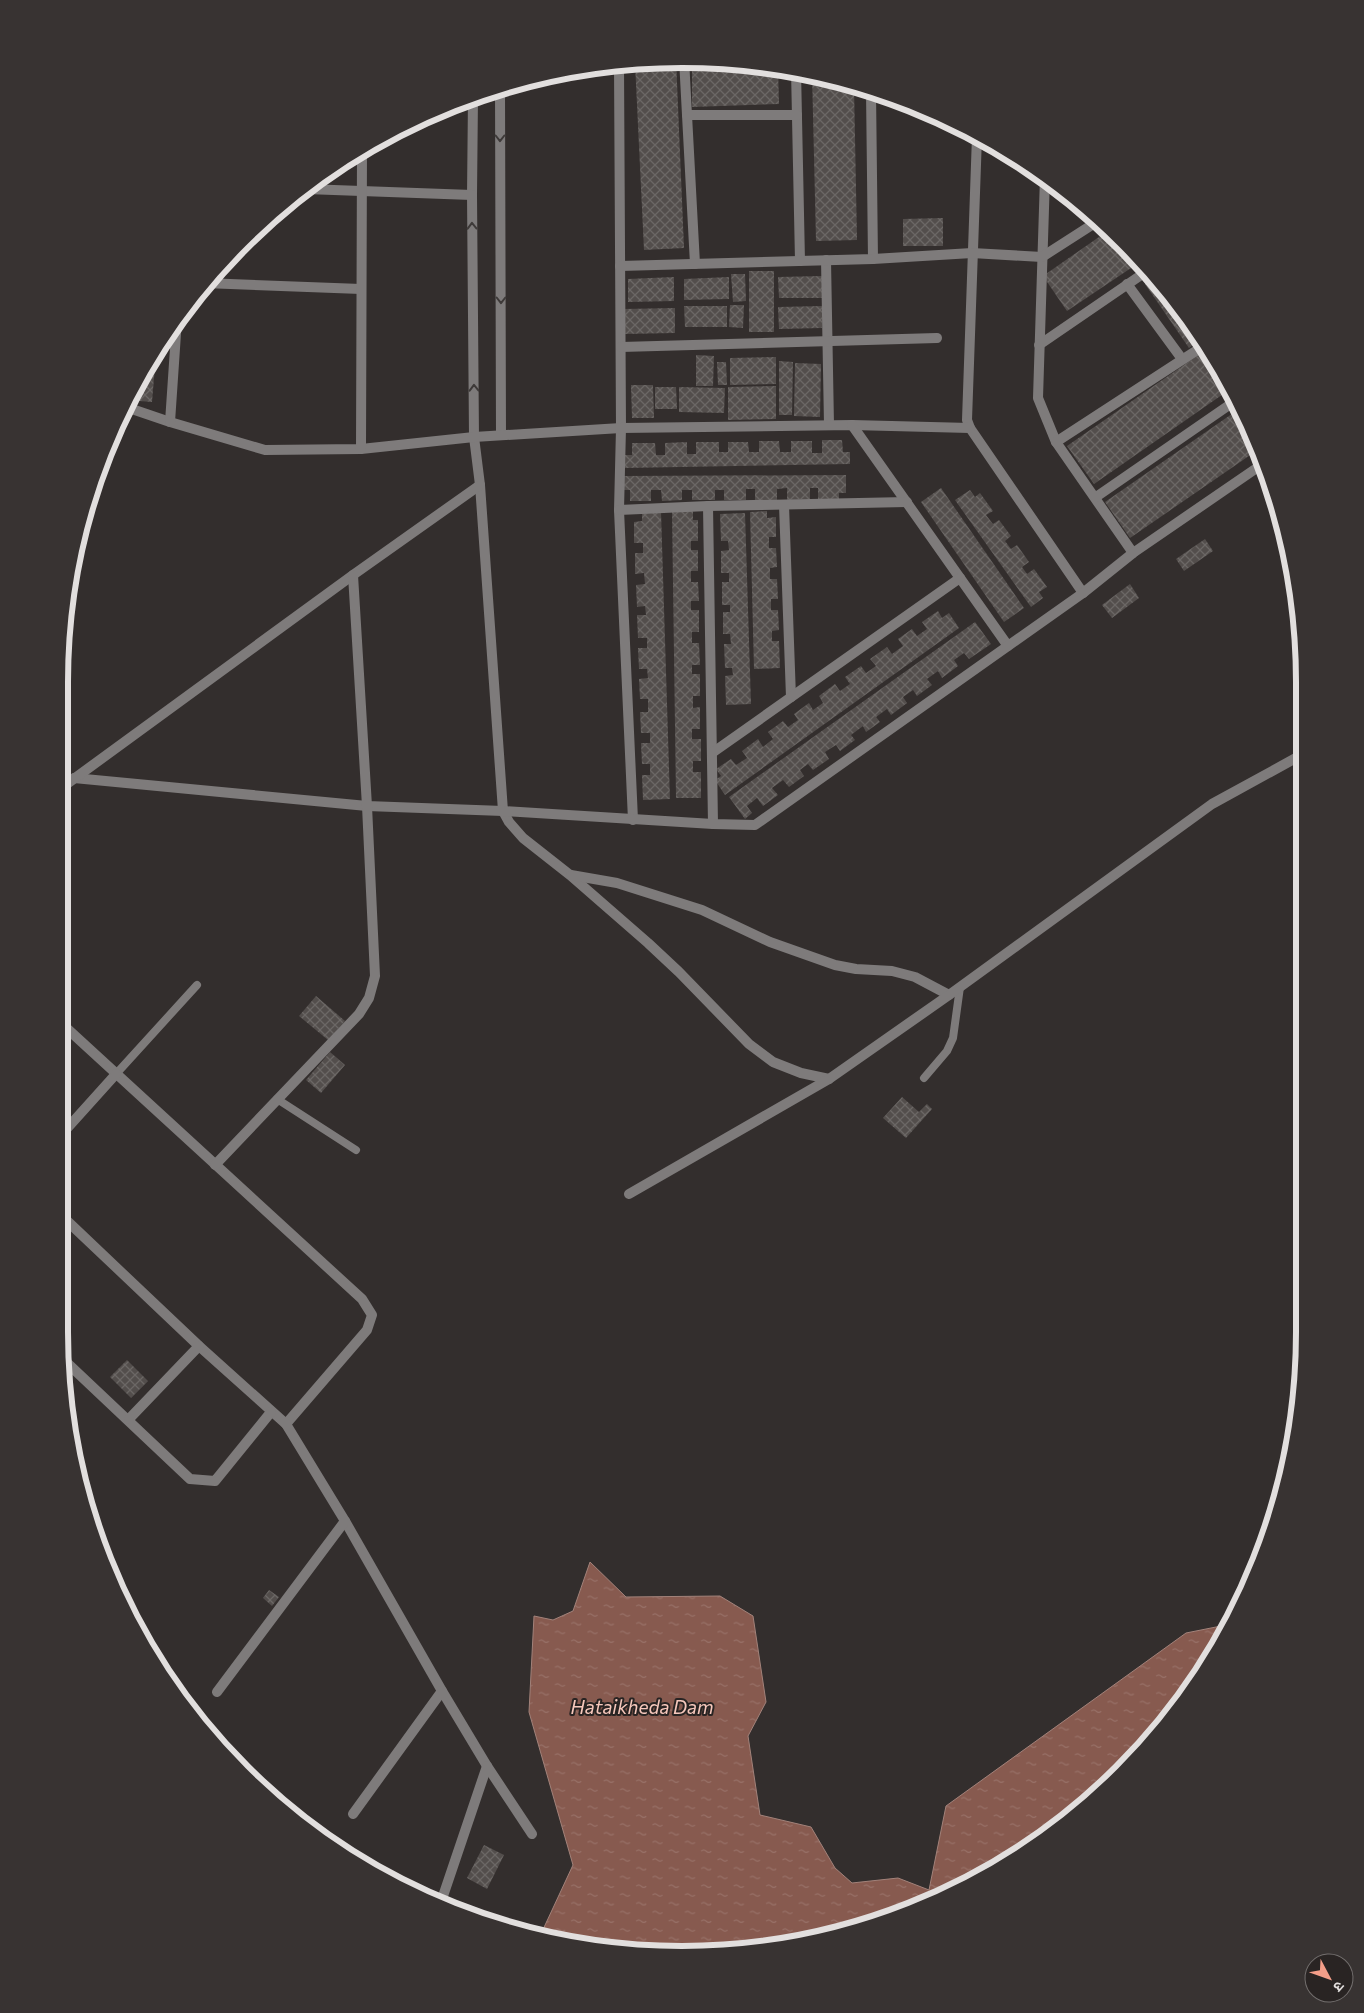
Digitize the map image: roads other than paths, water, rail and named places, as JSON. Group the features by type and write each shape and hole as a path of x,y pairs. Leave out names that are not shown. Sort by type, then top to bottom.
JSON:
{"street":[{"path":"684,68 694,264"},
{"path":"619,71 621,428 619,510 633,820"},
{"path":"796,78 800,261"},
{"path":"500,95 502,435"},
{"path":"871,97 873,259"},
{"path":"473,104 474,437 480,485 503,811 509,822 524,838 570,875 679,972 749,1044 773,1062 801,1073 829,1079"},
{"path":"687,115 797,115"},
{"path":"977,143 966,412 970,428 1083,593"},
{"path":"361,449 362,158"},
{"path":"1045,186 1038,398 1056,442 1133,553"},
{"path":"316,189 472,195"},
{"path":"620,266 873,259 972,253 1042,256 1092,225"},
{"path":"826,260 829,425"},
{"path":"1039,345 1142,274"},
{"path":"215,283 361,289"},
{"path":"1127,284 1182,359"},
{"path":"170,422 176,334"},
{"path":"621,347 937,338"},
{"path":"1056,442 1198,349"},
{"path":"1096,498 1230,404"},
{"path":"132,409 265,450 361,449 474,437 621,428 852,425 970,428"},
{"path":"852,425 1008,646"},
{"path":"74,778 367,806 503,811 633,820 755,825 1083,593 1133,553 1258,467"},
{"path":"68,783 480,485"},
{"path":"619,510 708,506 907,502"},
{"path":"784,504 791,697"},
{"path":"708,506 713,824"},
{"path":"215,1165 359,1014 369,998 375,976 353,575"},
{"path":"712,753 960,578"},
{"path":"629,1194 829,1079 949,995 1212,804 1296,758"},
{"path":"570,875 618,883 702,910 770,942 835,965 856,969 892,971 915,977 949,995"},
{"path":"68,1029 362,1299 372,1315 368,1330 286,1424"},
{"path":"68,1127 116,1074"},
{"path":"68,1221 199,1346 286,1424 346,1521 442,1691 487,1766 532,1834"},
{"path":"129,1419 199,1346"},
{"path":"69,1364 190,1478 215,1481 271,1412"},
{"path":"217,1692 346,1521"},
{"path":"353,1814 442,1691"},
{"path":"443,1897 487,1766"}],"lane":[{"path":"116,1074 197,985"},
{"path":"924,1078 946,1051 953,1038 960,987"},
{"path":"277,1099 356,1150"}],"water":[{"name":"Hataikheda Dam","path":"590,1562 626,1597 720,1596 753,1616 766,1702 748,1736 760,1815 811,1827 835,1868 852,1883 898,1878 929,1890 946,1806 1186,1633 1220,1626 1193,1672 1170,1705 1117,1766 1056,1819 989,1863 917,1899 841,1925 802,1934 762,1940 682,1946 602,1940 543,1930 573,1865 529,1712 534,1616 553,1620 573,1611"}]}
